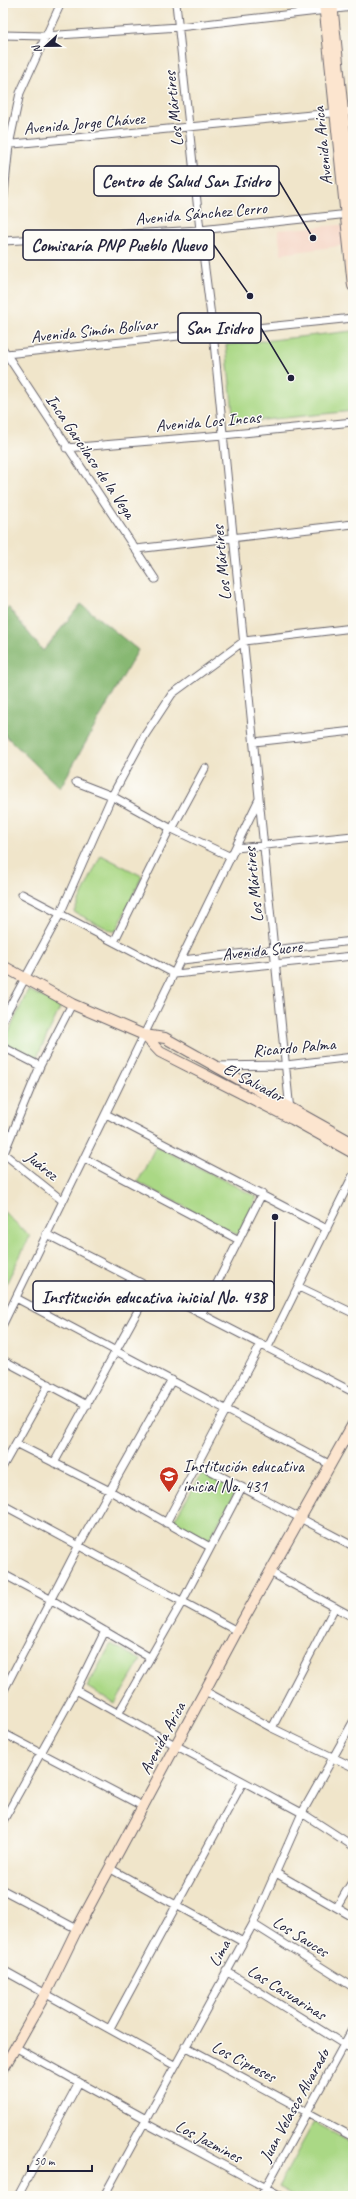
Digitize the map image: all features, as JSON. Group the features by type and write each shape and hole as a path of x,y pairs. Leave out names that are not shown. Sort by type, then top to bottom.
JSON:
{"street":[{"path":"3,204 6,145 20,93 44,36 60,3"},
{"name":"Los Mártires","path":"176,3 200,230 213,332 292,1119"},
{"path":"3,35 44,36 179,27 328,7 353,7"},
{"name":"Avenida Arica","path":"328,7 343,112 353,286"},
{"name":"Avenida Jorge Chávez","path":"6,145 343,112"},
{"name":"Avenida Sánchez Cerro","path":"3,241 200,230 350,213"},
{"name":"Avenida Simón Bolívar","path":"5,352 353,318"},
{"name":"Inca Garcilaso de la Vega","path":"5,352 66,448 155,579"},
{"name":"Avenida Los Incas","path":"66,448 223,435 353,422"},
{"path":"136,549 353,524"},
{"path":"3,1019 60,914 112,796 145,735 172,694 244,641 353,628"},
{"path":"254,742 353,732"},
{"path":"114,942 171,829 205,768"},
{"path":"76,782 112,796 171,829 231,857"},
{"path":"3,1324 182,960 259,798"},
{"path":"236,848 353,836"},
{"path":"22,894 175,974"},
{"name":"Avenida Sucre","path":"182,960 353,941"},
{"name":"Avenida Sucre","path":"175,974 353,956"},
{"name":"El Salvador","path":"3,966 24,979 72,1004 144,1035 165,1038 353,1143"},
{"path":"3,1153 40,1066 72,1004"},
{"name":"El Salvador","path":"144,1035 160,1052 292,1119 353,1153"},
{"path":"3,1047 40,1066"},
{"name":"Ricardo Palma","path":"213,1066 286,1065 353,1057"},
{"path":"106,1114 327,1229"},
{"name":"Juárez","path":"3,1153 63,1201"},
{"path":"84,1158 239,1240"},
{"path":"268,1347 353,1175"},
{"path":"202,1313 262,1194"},
{"path":"46,1234 353,1392"},
{"path":"299,1286 353,1313"},
{"path":"54,1463 118,1350 151,1287"},
{"path":"16,1298 118,1350 329,1464"},
{"path":"166,1523 261,1344"},
{"path":"3,1360 87,1405"},
{"path":"3,1692 79,1545 172,1380"},
{"path":"3,1466 17,1444 49,1384"},
{"name":"Avenida Arica","path":"3,2069 46,1993 109,1868 144,1807 237,1631 301,1518 329,1464 353,1424"},
{"path":"17,1444 110,1491 210,1547"},
{"path":"198,1464 353,1546"},
{"path":"118,1714 149,1657 182,1602 242,1487"},
{"path":"3,1506 79,1545 237,1631"},
{"path":"270,1572 353,1617"},
{"path":"3,1574 50,1599 149,1657"},
{"path":"272,1728 335,1608"},
{"path":"3,1821 76,1690 105,1632"},
{"path":"76,1690 302,1813 353,1846"},
{"path":"205,1691 272,1728 353,1767"},
{"name":"Lima","path":"104,2196 174,2064 253,1924 302,1813 353,1722"},
{"path":"3,1733 144,1807"},
{"path":"110,2028 243,1782"},
{"path":"109,1868 243,1942"},
{"path":"276,1873 353,1917"},
{"path":"337,1907 353,1880"},
{"path":"3,1890 77,1929"},
{"name":"Los Sauces","path":"253,1924 353,1987"},
{"path":"3,1970 174,2064"},
{"name":"Las Casuarinas","path":"226,1971 353,2050"},
{"name":"Juan Velasco Alvarado","path":"261,2196 353,2028"},
{"name":"Los Cipreses","path":"185,2046 353,2137"},
{"name":"Los Jazmines","path":"15,2047 281,2196"},
{"path":"18,2196 79,2082"}],"shaded area":[{"path":"339,225 345,228 347,245 281,254 278,230"}],"green space":[{"path":"353,331 353,411 234,423 226,345"},
{"path":"81,604 138,650 60,788 3,733 3,614 8,607 43,651"},
{"path":"101,855 142,876 116,931 112,931 74,912"},
{"path":"28,990 61,1006 35,1061 3,1045"},
{"path":"156,1146 257,1197 238,1235 138,1182"},
{"path":"3,1211 30,1236 3,1290"},
{"path":"203,1472 237,1489 209,1540 176,1523 174,1520"},
{"path":"111,1644 141,1660 115,1704 87,1687"},
{"path":"314,2122 353,2143 353,2196 294,2196 278,2187"}],"place":[{"name":"Centro de Salud San Isidro","path":"313,238"},
{"name":"Comisaría PNP Pueblo Nuevo","path":"250,296"},
{"name":"San Isidro","path":"291,378"},
{"name":"Institución educativa inicial No. 438","path":"275,1217"},
{"name":"Institución educativa inicial No. 431","path":"169,1493"}]}
